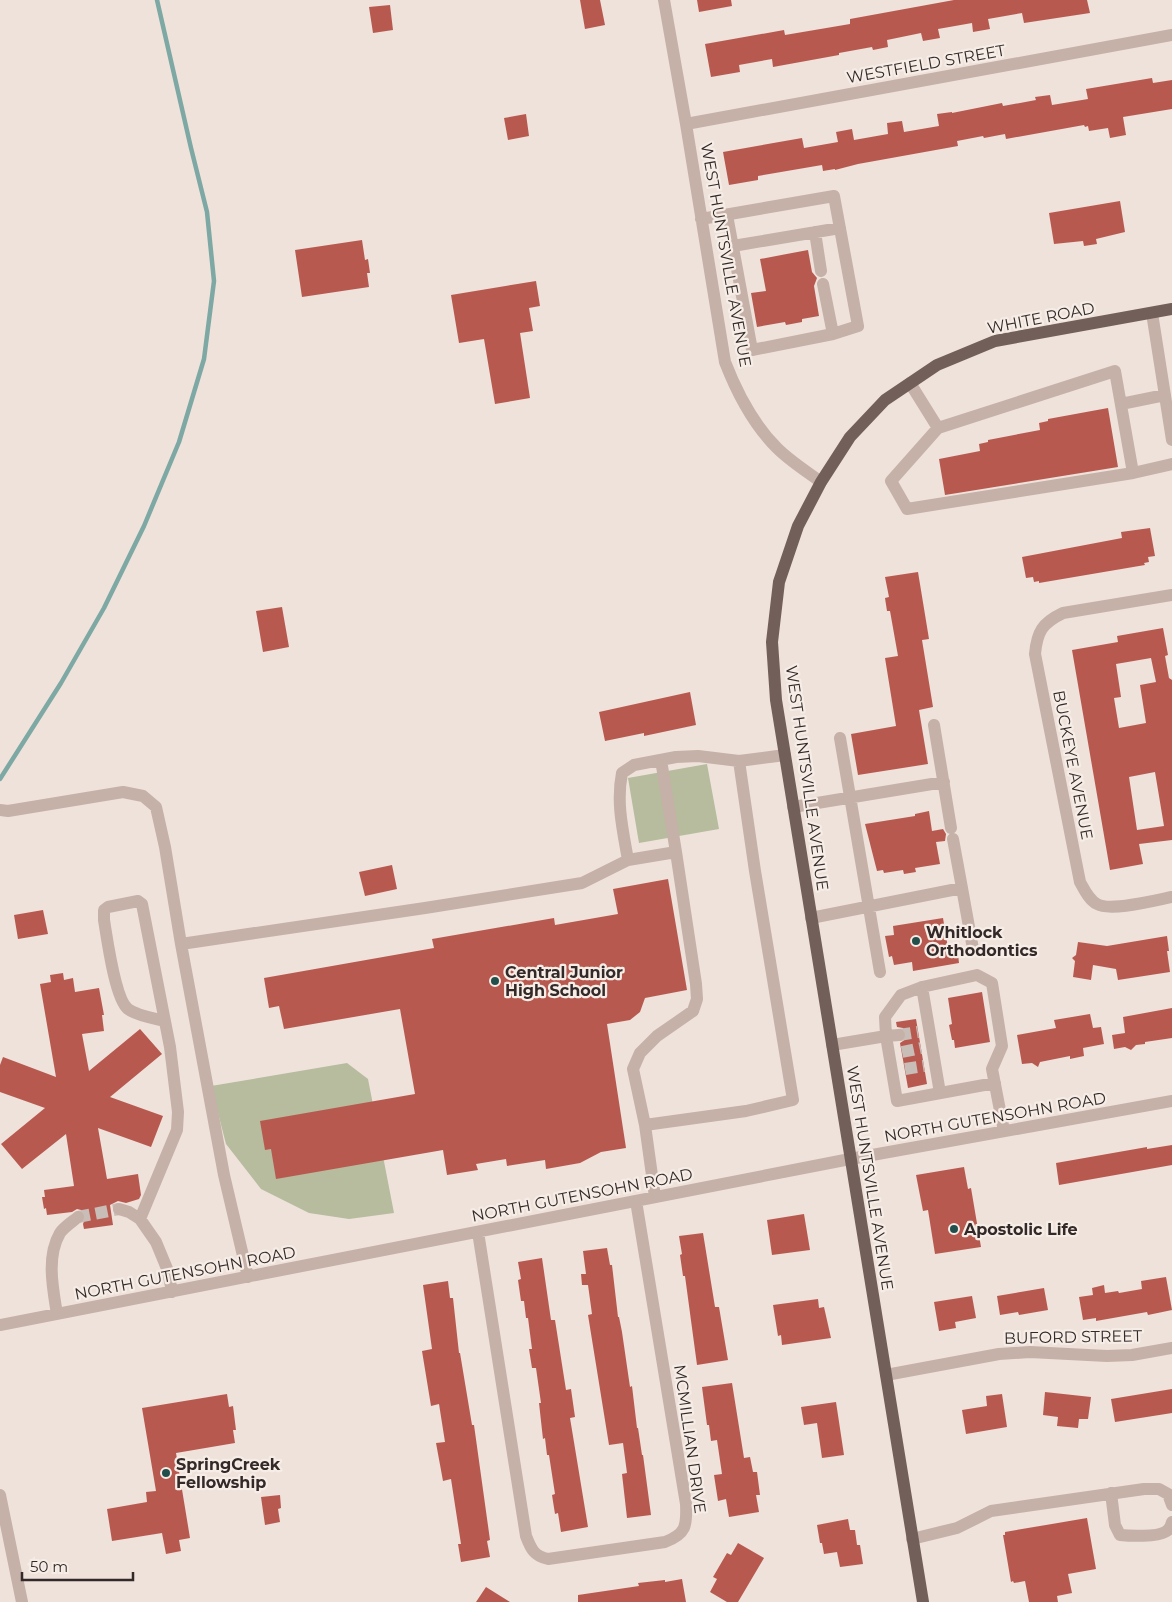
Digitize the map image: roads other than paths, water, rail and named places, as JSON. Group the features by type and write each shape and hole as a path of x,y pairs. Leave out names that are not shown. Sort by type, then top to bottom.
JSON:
{"main road":[{"name":"WHITE ROAD","path":"820,482 850,437 884,400 937,365 995,341 1172,309"},
{"name":"WEST HUNTSVILLE AVENUE","path":"820,482 798,526 779,582 772,642 776,700 923,1602"}],"street":[{"name":"WEST HUNTSVILLE AVENUE","path":"664,0 725,362 738,394 756,423 778,449 820,482"},
{"name":"WESTFIELD STREET","path":"686,124 1172,35"},
{"path":"701,219 834,196 858,326 832,334 752,350 728,215"},
{"path":"733,246 840,228"},
{"path":"815,232 821,271"},
{"path":"824,284 832,334"},
{"path":"1152,313 1167,376 1165,395 1172,440"},
{"path":"1133,473 1115,371 938,428 891,481 907,509 1133,473 1172,464"},
{"path":"910,383 938,428"},
{"path":"1121,404 1165,395"},
{"name":"BUCKEYE AVENUE","path":"1172,595 1063,613 1050,619 1042,628 1036,640 1035,654 1080,882 1087,894 1097,904 1110,907 1126,906 1172,897"},
{"path":"934,725 973,949"},
{"path":"840,738 880,972"},
{"path":"628,860 619,789 622,773 634,764 698,756 739,761 785,755"},
{"path":"655,1197 645,1125 633,1069 640,1052 657,1036 693,1011 697,999 676,852 660,760"},
{"path":"645,1125 746,1111 793,1100 755,871 739,761"},
{"path":"793,807 944,782"},
{"path":"0,810 8,811 123,792 144,796 156,807 165,847 224,1175 248,1277"},
{"path":"181,944 416,910 582,882 628,860 676,852"},
{"path":"811,918 962,888"},
{"path":"140,1219 177,1130 178,1112 165,1021 142,904 138,901 108,907 104,910 104,920 122,1003 130,1010 165,1021"},
{"path":"995,1083 897,1101 898,1070 892,1036 885,1017 900,995 922,987 977,975 992,983 1002,1046 992,1068 995,1083 1004,1131"},
{"path":"922,987 924,1031 930,1065 940,1093"},
{"path":"832,1045 892,1036"},
{"name":"NORTH GUTENSOHN ROAD","path":"0,1325 850,1159 1172,1101"},
{"name":"MCMILLIAN DRIVE","path":"478,1232 526,1536 530,1548 537,1557 548,1559 665,1542 677,1537 685,1530 686,1504 636,1201"},
{"path":"119,1209 129,1212 140,1219 156,1242 168,1271 172,1292"},
{"path":"57,1314 52,1281 54,1252 60,1233 78,1217"},
{"name":"BUFORD STREET","path":"886,1375 999,1354 1030,1352 1107,1356 1132,1355 1172,1348"},
{"path":"912,1539 957,1528 991,1511 1111,1493 1144,1489 1160,1490 1168,1494 1172,1505"},
{"path":"1111,1493 1114,1525 1120,1535 1164,1533 1171,1528 1172,1522"},
{"path":"0,1495 22,1602"}],"waterway":[{"path":"0,779 61,683 104,608 144,526 179,442 204,359 214,281 207,212 157,0"}],"tunnel":[{"path":"899,1035 918,1032"},
{"path":"902,1052 921,1048"},
{"path":"905,1069 924,1066"},
{"path":"78,1217 119,1209"}],"place":[{"name":"Whitlock Orthodontics","path":"916,941"},
{"name":"Central Junior High School","path":"495,981"},
{"name":"Apostolic Life","path":"954,1229"},
{"name":"SpringCreek Fellowship","path":"166,1473"}]}
